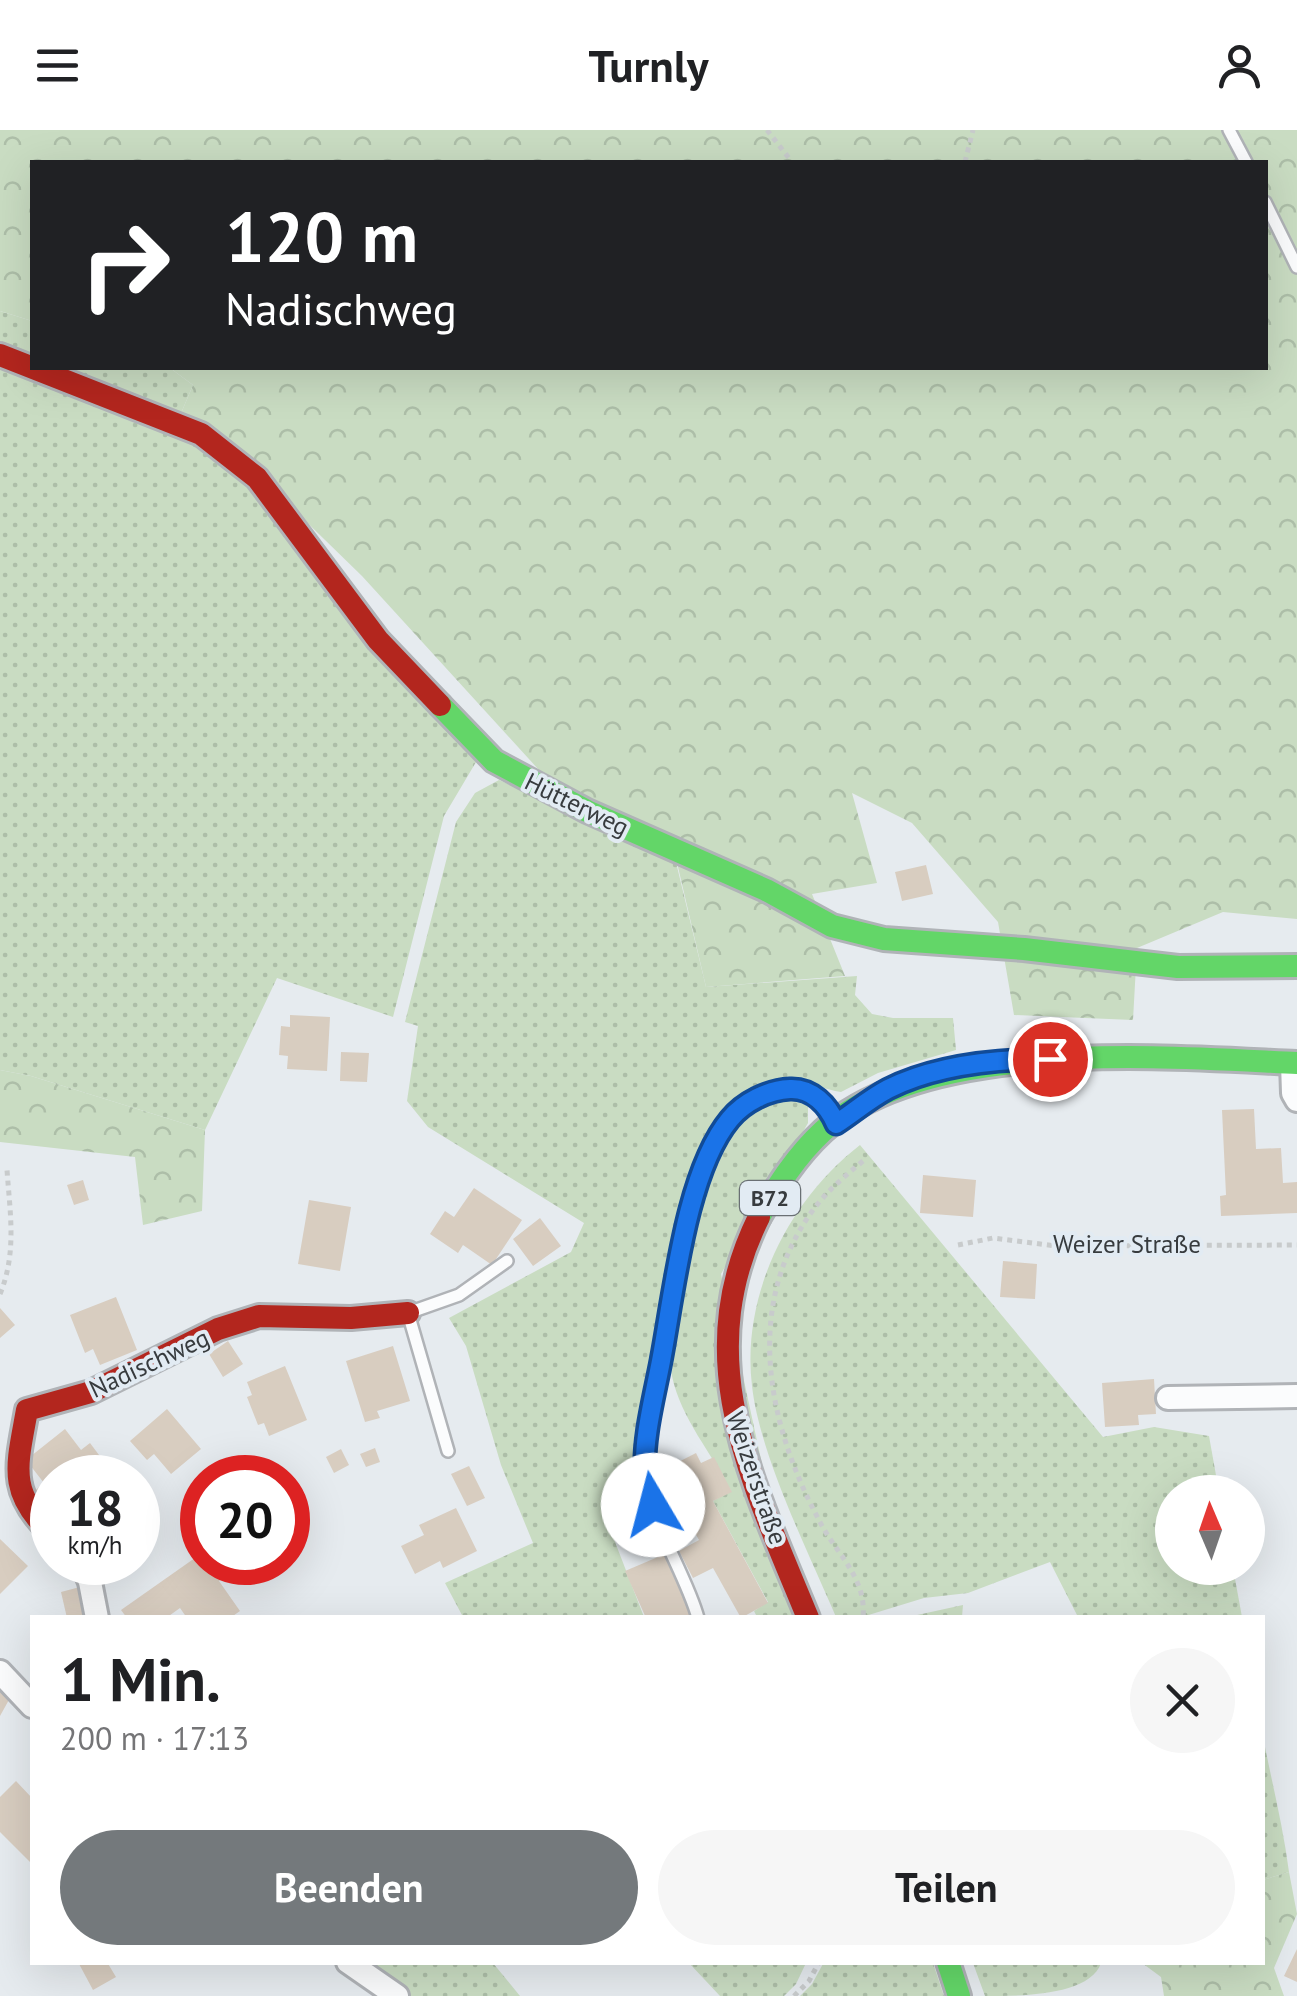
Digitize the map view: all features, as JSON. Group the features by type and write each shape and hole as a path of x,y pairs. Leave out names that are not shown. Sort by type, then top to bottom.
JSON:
{"street":[{"name":"Hütterweg","path":"0,355 30,366"},
{"name":"Hütterweg","path":"40,370 201,434 257,478 378,640 494,761 586,812 766,890 832,926 884,938 1178,967 1297,966"},
{"name":"Weizerstraße","path":"807,1615 741,1444 732,1409 728,1328 730,1296 746,1244 764,1206 784,1174 833,1117 912,1080 962,1067 1042,1059 1295,1063"},
{"path":"1295,1063 1293,1093 1297,1100"},
{"name":"Nadischweg","path":"30,1514 17,1486 26,1410 90,1392 218,1330 260,1316 351,1318 408,1313"},
{"path":"1168,1398 1297,1396"},
{"path":"91,1585 97,1615"},
{"path":"0,1672 30,1704"},
{"path":"352,1965 396,1996"},
{"path":"949,1965 959,1996"}],"lane":[{"path":"1229,130 1245,160"},
{"path":"1268,208 1297,267"},
{"path":"697,1615 645,1477 648,1431 688,1223 714,1146 741,1108 768,1093 792,1089 810,1094 833,1117"},
{"path":"448,1451 408,1313 459,1295 507,1261"}],"path":[{"path":"766,130 790,160"},
{"path":"966,160 973,130"},
{"path":"862,1161 824,1198 801,1230 780,1278 768,1334 779,1418 794,1464 817,1517 859,1583 863,1615"},
{"path":"0,1294 9,1272 12,1242 7,1170"},
{"name":"Weizer Straße","path":"958,1245 993,1238 1056,1246 1297,1245"},
{"path":"794,1996 817,1965"}],"green space":[{"path":"0,130 1297,130 1297,919 1223,912 1137,948 1133,1020 1014,1015 998,922 912,823 852,793 877,883 812,894 845,976 706,987 671,837 549,781 362,576 249,466 179,418 193,385 173,370 1268,370 1268,160 30,160 30,320 0,311"},
{"path":"0,311 30,320 30,362 0,349"},
{"path":"0,364 211,450 255,483 479,757 444,816 393,1017 277,978 205,1130 0,1070"},
{"path":"47,370 173,370 193,385 179,418"},
{"path":"499,780 674,854 706,987 857,976 855,995 872,1014 953,1018 956,1050 878,1073 841,1092 796,1081 755,1089 725,1114 703,1148 688,1186 692,1185 672,1268 624,1523 610,1529 643,1615 462,1615 445,1583 533,1543 501,1465 466,1346 449,1318 571,1252 584,1223 428,1127 407,1101 418,1026 405,1022 456,822 475,793"},
{"path":"0,1070 205,1130 202,1211 143,1225 135,1157 0,1142"},
{"path":"792,1099 808,1106 808,1123 721,1274 795,1615 756,1615 754,1611 768,1602 713,1501 731,1491 682,1407 672,1376 680,1282 714,1164 742,1115 772,1101"},
{"path":"860,1145 1103,1437 1154,1427 1209,1436 1216,1475 1155,1475 1155,1585 1236,1585 1242,1615 1077,1615 1050,1562 968,1593 924,1598 869,1615 835,1615 786,1503 765,1442 752,1386 754,1317 763,1284 775,1252 812,1193"},
{"path":"963,1605 962,1615 917,1615"},
{"path":"1265,1746 1280,1819 1289,1872 1265,1879"},
{"path":"1289,1872 1297,1914 1274,1968 1284,1996 1164,1996 1161,1977 1145,1965 1265,1965 1265,1879"},
{"path":"364,1965 495,1965 520,1996 409,1996"},
{"path":"691,1965 805,1965 796,1984 784,1996 720,1996"},
{"path":"822,1965 934,1965 944,1996 800,1996"},
{"path":"974,1965 1100,1965 1094,1974 1069,1988 985,1996"}],"building":[{"path":"926,865 933,894 902,901 895,872"},
{"path":"290,1015 330,1017 327,1071 287,1069 288,1056 279,1055 281,1026 290,1027"},
{"path":"341,1052 369,1053 367,1082 340,1081"},
{"path":"1254,1109 1256,1149 1281,1148 1283,1183 1297,1182 1297,1213 1221,1216 1220,1196 1226,1195 1222,1110"},
{"path":"923,1175 976,1180 973,1217 920,1213"},
{"path":"83,1180 89,1200 74,1205 67,1185"},
{"path":"474,1188 522,1220 492,1265 463,1245 458,1253 430,1234 445,1211 454,1217"},
{"path":"309,1200 351,1207 340,1271 298,1264"},
{"path":"540,1218 561,1246 533,1266 513,1239"},
{"path":"1003,1261 1037,1264 1035,1299 1000,1297"},
{"path":"116,1297 137,1350 100,1365 93,1349 85,1353 70,1315"},
{"path":"0,1308 15,1325 0,1338"},
{"path":"228,1341 243,1364 223,1377 209,1354"},
{"path":"393,1346 410,1401 377,1411 380,1418 365,1422 346,1361"},
{"path":"285,1366 307,1420 269,1436 264,1423 258,1425 247,1397 252,1395 247,1382"},
{"path":"1154,1379 1156,1414 1138,1415 1139,1425 1105,1427 1102,1383"},
{"path":"167,1409 201,1449 194,1455 180,1455 180,1466 171,1474 160,1461 160,1455 143,1455 130,1441"},
{"path":"65,1429 81,1450 90,1443 99,1455 32,1455"},
{"path":"375,1448 380,1462 366,1467 360,1454"},
{"path":"341,1449 349,1465 334,1473 326,1457"},
{"path":"696,1453 701,1463 714,1457 732,1492 713,1501 768,1603 739,1615 713,1568 693,1578 679,1551 699,1540 685,1515 677,1519 655,1474"},
{"path":"469,1466 485,1498 467,1506 451,1474"},
{"path":"456,1508 477,1551 443,1568 440,1561 415,1574 401,1546 424,1535 419,1525"},
{"path":"0,1539 28,1566 0,1594"},
{"path":"665,1554 691,1615 645,1615 625,1571"},
{"path":"180,1568 180,1585 222,1585 240,1611 234,1615 185,1615 180,1608 170,1615 125,1615 121,1610"},
{"path":"80,1587 87,1615 66,1615 61,1592"},
{"path":"0,1692 10,1698 0,1716"},
{"path":"16,1781 30,1796 30,1862 0,1832 0,1797"},
{"path":"1297,1949 1297,1982 1284,1976"},
{"path":"80,1965 109,1965 116,1977 93,1990"}],"traffic: fast":[{"path":"440,705 494,761 587,811 766,890 832,926 884,939 1024,949 1178,967 1297,966"},
{"path":"759,1217 780,1182 823,1131 868,1101 922,1080 984,1067 1049,1060 1116,1057 1297,1063"},
{"path":"949,1965 959,1996"}],"traffic: jam":[{"path":"0,355 30,367"},
{"path":"38,370 201,434 257,478 378,640 440,705"},
{"path":"759,1217 738,1270 729,1321 729,1371 736,1420 750,1470 807,1615"},
{"path":"30,1508 19,1477 27,1410 91,1392 218,1329 259,1316 351,1318 408,1313"}],"route":[{"path":"653,1505 645,1477 648,1431 678,1269 698,1187 719,1135 730,1119 768,1093 792,1089 818,1099 836,1124 889,1089 912,1080 962,1067 1050,1059"}]}
